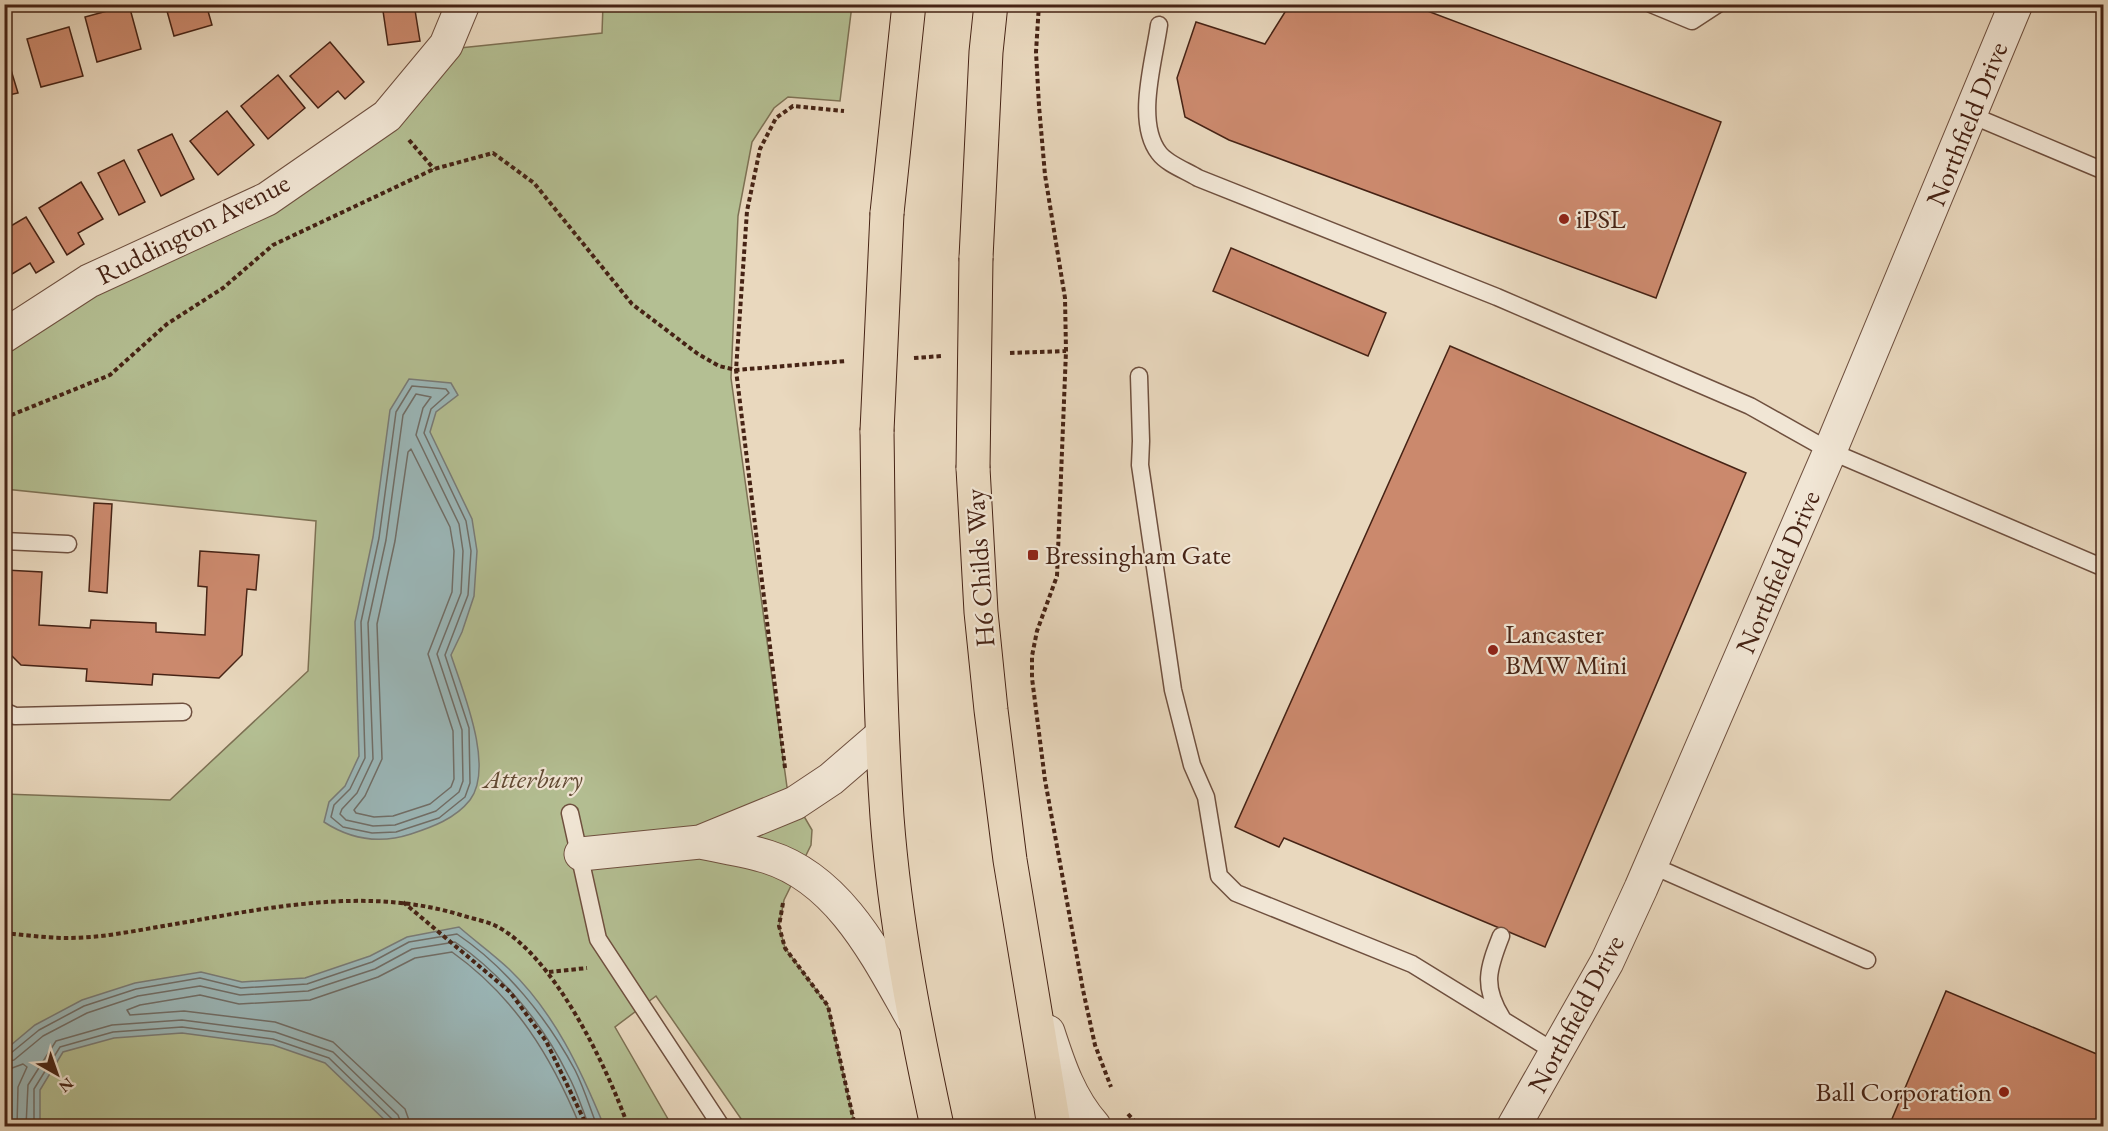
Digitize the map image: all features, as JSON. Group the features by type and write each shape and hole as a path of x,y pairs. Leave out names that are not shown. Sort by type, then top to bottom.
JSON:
{"highway":[{"path":"909,4 887,213 877,432 882,735 897,910 915,1022 937,1126"},
{"name":"H6 Childs Way","path":"991,4 986,52 976,258 973,468 981,612 1010,860 1054,1126"}],"street":[{"name":"Ruddington Avenue","path":"4,336 89,281 267,199 387,116 446,45 463,4"},
{"name":"Northfield Drive","path":"1514,1126 1607,962 1651,865 1830,451 2016,4"},
{"path":"580,854 700,842 795,803 831,779 882,735"},
{"path":"700,842 769,857 797,871 838,904 861,933 915,1022"},
{"path":"1027,955 1043,1019 1064,1078 1081,1111 1094,1126"}],"lane":[{"path":"1651,4 1692,21 1718,4"},
{"path":"1159,25 1145,119 1159,153 1175,164 1198,177 1497,297 1739,401 1830,451 2103,568"},
{"path":"1971,115 2103,171"},
{"path":"1139,376 1140,465 1173,690 1192,765 1206,797 1220,876 1236,893 1412,964 1555,1052"},
{"path":"4,541 68,544"},
{"path":"4,711 15,716 183,712"},
{"path":"570,813 598,939 721,1126"},
{"path":"1651,865 1867,960"},
{"path":"1501,936 1488,976 1490,999 1504,1021"}],"path":[{"path":"1039,4 1036,52 1039,106 1045,175 1065,298 1066,351 1057,576 1037,631 1032,678 1043,769 1083,990 1102,1068 1114,1094"},
{"path":"795,803 787,787 736,370 747,211 760,149 776,118 793,106 844,111"},
{"path":"4,418 110,375 167,324 223,288 273,245 434,169 493,153 534,183 632,304 698,354 719,366 736,370"},
{"path":"797,871 784,900 779,926 785,948 828,1006 855,1126"},
{"path":"4,933 69,938 133,931 323,900 403,902 449,911 495,926 523,946 549,972 591,1044 628,1126"},
{"path":"403,902 510,992 546,1041 587,1126"},
{"path":"549,972 615,964"},
{"path":"1126,1111 1139,1126"}],"green space":[{"name":"Atterbury","path":"603,5 852,5 840,101 788,97 774,108 752,142 738,216 731,378 787,787 812,830 811,845 784,900 779,926 785,948 828,1006 855,1126 746,1126 656,996 615,1027 672,1126 5,1126 5,794 170,800 308,671 316,521 5,489 5,350 91,294 209,242 450,49 602,33"}],"water":[{"path":"409,379 451,383 458,395 436,412 430,432 472,519 477,551 474,596 462,632 451,655 474,728 479,768 477,786 470,800 450,817 411,834 377,839 355,836 324,822 329,802 345,786 359,756 355,622 373,537 390,410"},
{"path":"459,927 509,969 540,1004 576,1063 604,1126 391,1126 325,1063 273,1045 182,1033 114,1038 63,1052 40,1090 40,1126 5,1126 5,1050 35,1025 82,1000 135,983 201,972 242,982 305,978 370,956 407,937"}],"building":[{"path":"165,4 206,4 212,25 174,36"},
{"path":"382,4 414,4 420,41 388,45"},
{"name":"iPSL","path":"1290,4 1409,4 1721,122 1656,298 1229,140 1185,117 1177,78 1196,22 1265,44"},
{"path":"129,5 141,49 97,62 85,17"},
{"path":"69,27 83,76 41,87 27,39"},
{"path":"330,42 364,82 345,99 338,91 318,108 290,76"},
{"path":"4,47 18,93 4,96"},
{"path":"278,75 305,108 268,139 241,106"},
{"path":"227,111 254,145 218,175 190,141"},
{"path":"172,134 194,179 161,196 138,150"},
{"path":"124,160 145,202 119,215 98,173"},
{"path":"81,182 103,219 78,233 84,244 67,255 39,208"},
{"path":"26,217 54,262 36,273 30,263 4,279 4,230"},
{"path":"1231,248 1386,313 1368,356 1213,291"},
{"name":"Lancaster BMW Mini","path":"1450,346 1746,473 1545,947 1284,838 1279,847 1235,827"},
{"path":"94,503 112,504 107,593 89,591"},
{"path":"200,551 259,555 256,590 247,589 242,655 219,678 153,674 152,685 86,681 87,669 21,665 4,648 6,570 42,572 39,625 90,628 91,620 156,623 156,632 205,635 207,587 198,586"},
{"name":"Ball Corporation","path":"1946,991 2104,1057 2104,1126 1889,1126"}],"place":[{"name":"iPSL","path":"1564,219"},
{"name":"Bressingham Gate","path":"1033,555"},
{"name":"Lancaster BMW Mini","path":"1493,650"},
{"name":"Ball Corporation","path":"2004,1092"}]}
